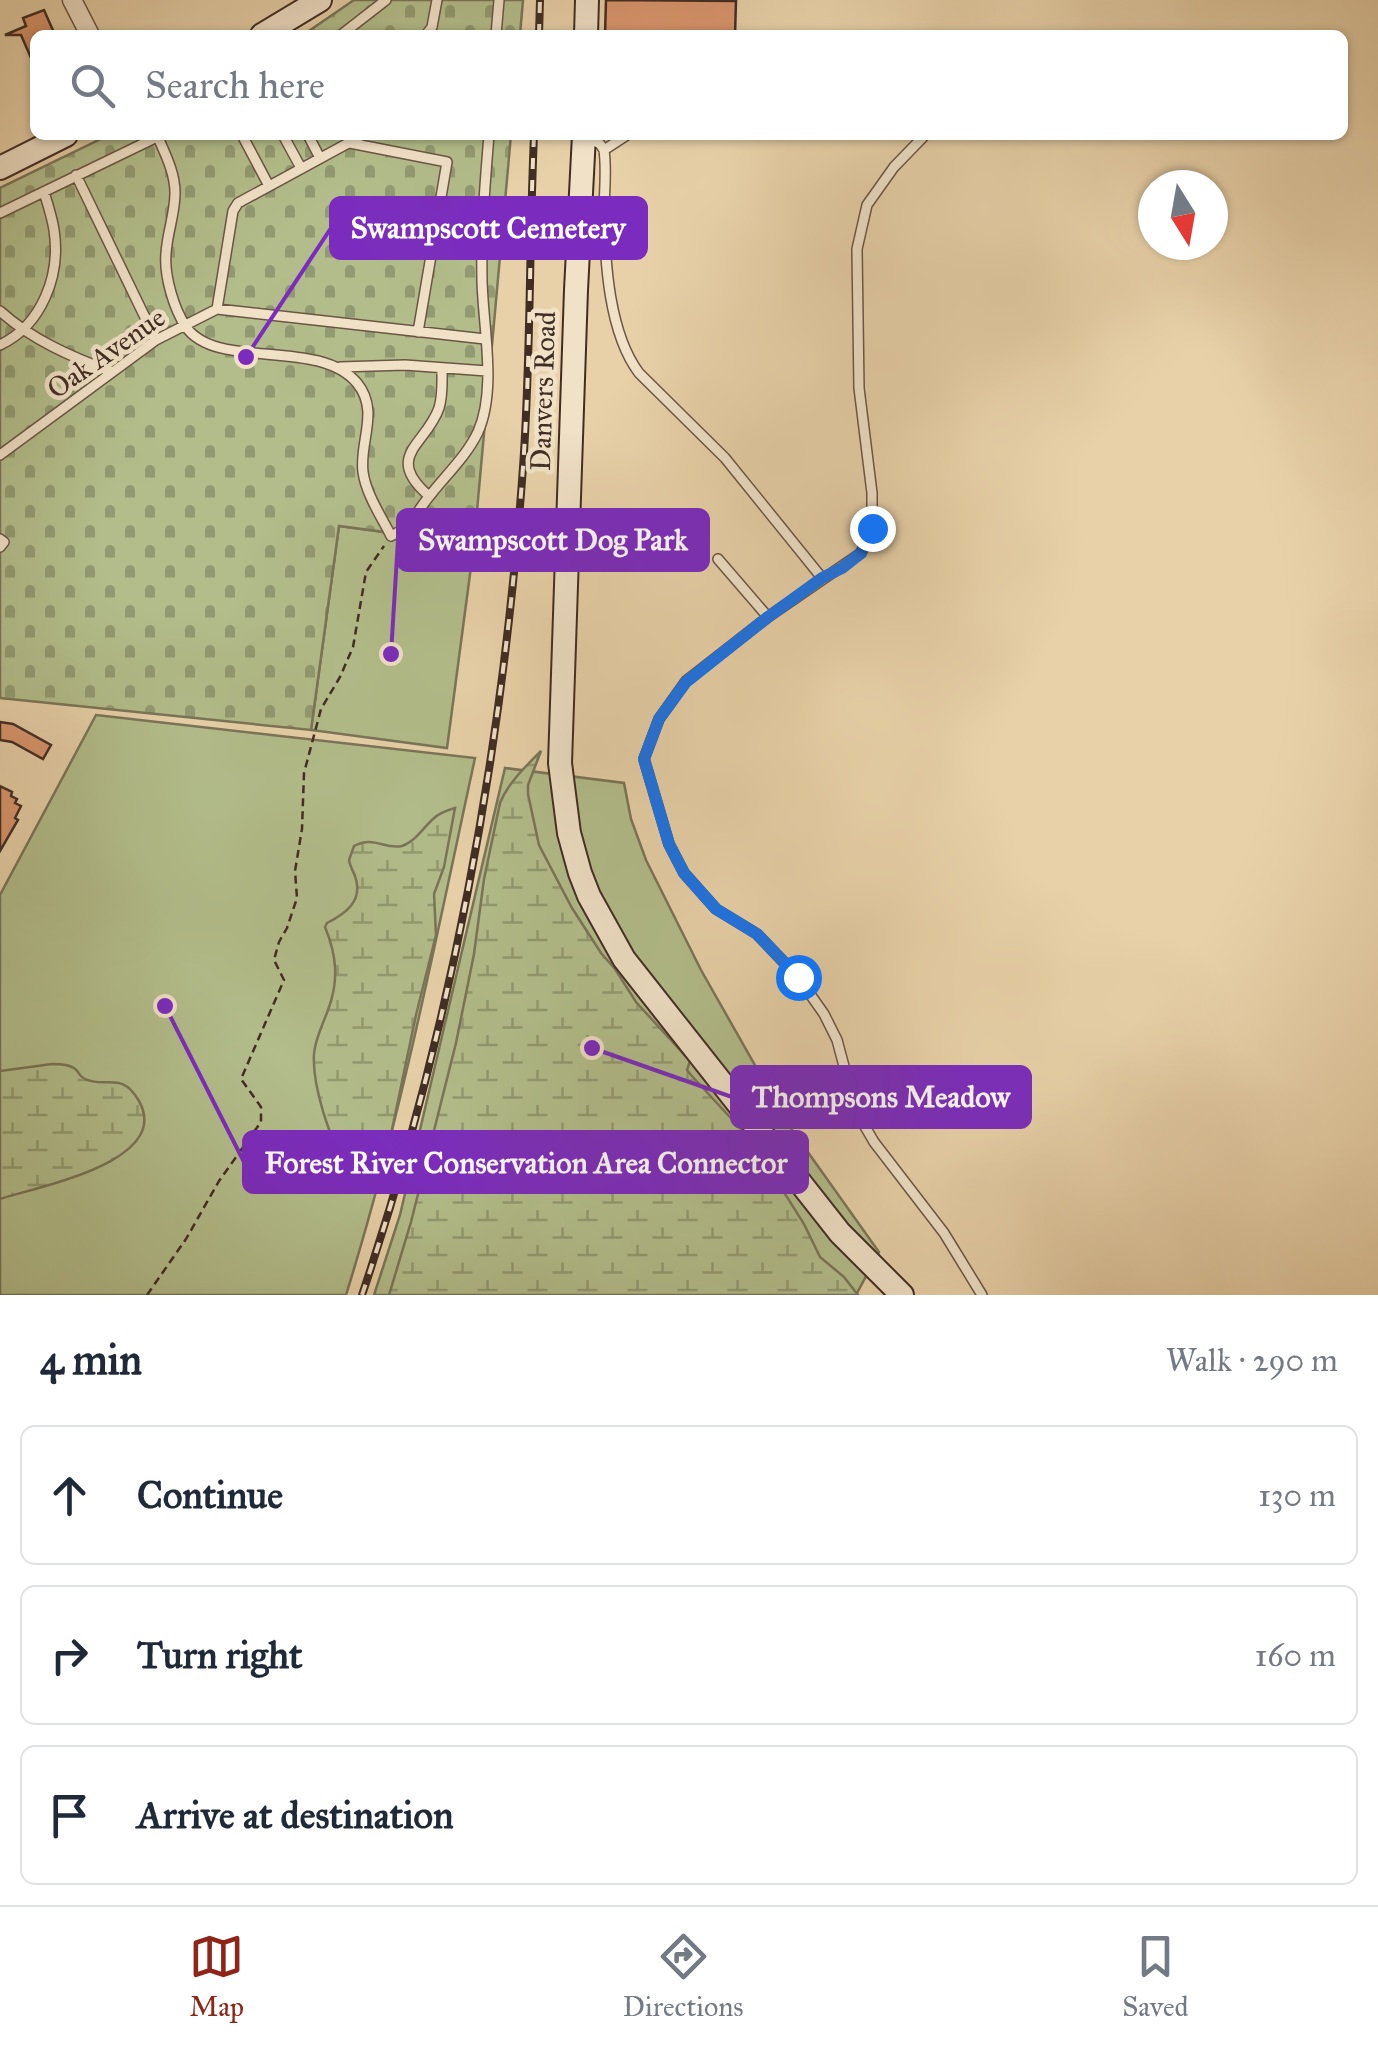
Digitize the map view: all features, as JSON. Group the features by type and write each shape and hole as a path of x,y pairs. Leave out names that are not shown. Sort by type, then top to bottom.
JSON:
{"street":[{"path":"72,0 87,30"},
{"path":"270,30 320,0"},
{"path":"586,30 587,0"},
{"path":"0,168 56,140"},
{"name":"Danvers Road","path":"584,140 560,768 569,833 580,873 624,959 840,1233 902,1295"}],"lane":[{"path":"347,30 386,0"},
{"path":"430,30 437,0"},
{"path":"496,30 499,0"},
{"path":"0,213 150,140"},
{"path":"160,140 174,180 174,214 166,256 174,300 184,325 194,336 228,349 298,357 339,367 405,365 487,372"},
{"path":"245,140 270,186"},
{"path":"286,140 302,168"},
{"path":"311,140 320,158"},
{"path":"354,140 245,198 234,210 217,309 485,339"},
{"path":"339,367 358,384 364,397 368,430 363,472 390,536 404,530 463,457 486,408 482,242 489,140"},
{"path":"592,140 604,150 606,256 618,329 630,360 725,458 822,578"},
{"path":"604,150 619,140"},
{"path":"920,140 894,167 867,205 857,249 859,388 872,493 872,528 861,553 768,617 686,682 659,719 644,759 669,844 684,873 716,909 757,934 798,977 837,1040 856,1112 874,1142 944,1233 982,1295"},
{"path":"350,142 447,162 418,332"},
{"path":"76,175 156,340"},
{"path":"0,345 24,328 42,305 52,282 55,232 44,192"},
{"name":"Oak Avenue","path":"0,455 156,340 217,309"},
{"path":"0,311 57,350 112,372"},
{"path":"429,496 408,464 409,455 439,406 442,368"},
{"path":"0,539 4,542 0,547"},
{"path":"718,559 768,617"}],"path":[{"path":"147,1295 261,1122 261,1107 241,1079 284,980 274,960 297,898 295,872 302,829 304,773 321,709 353,647 366,572 390,536"}],"green space":[{"path":"354,0 523,0 520,30 310,30"},
{"path":"99,140 511,140 474,544 339,526 311,730 0,698 0,188"},
{"path":"339,526 474,544 447,748 311,730"},
{"path":"96,715 475,758 401,1095 346,1295 0,1295 0,895"},
{"path":"541,751 528,794 539,845 572,908 636,1002 690,1061 687,1070 751,1140 820,1257 858,1295 389,1295 456,1043 500,803"},
{"path":"505,768 624,783 631,819 646,860 701,970 790,1127 879,1252 856,1295 374,1295 400,1215"},
{"path":"455,808 444,867 434,894 436,935 386,1158 379,1171 367,1178 348,1164 334,1142 316,1080 315,1048 335,979 325,927 355,899 357,885 349,860 354,846 373,842 402,846 435,817"},
{"path":"52,1064 72,1067 93,1082 126,1086 139,1101 144,1122 137,1140 119,1156 69,1179 0,1199 0,1071"}],"building":[{"path":"606,0 736,1 735,30 605,30"},
{"path":"44,10 53,30 30,30 30,56 21,35 5,35 26,26 23,18"},
{"path":"0,722 13,724 51,745 43,759 12,742 0,740"},
{"path":"0,786 12,792 15,803 21,806 15,818 18,820 0,851"}],"railway":[{"path":"539,30 540,0"},
{"path":"362,1295 394,1194 447,990 487,782 523,467 534,140"}],"place":[{"name":"Swampscott Cemetery","path":"246,357"},
{"name":"Swampscott Dog Park","path":"391,654"},
{"name":"Forest River Conservation Area Connector","path":"165,1006"},
{"name":"Thompsons Meadow","path":"592,1048"}],"route":[{"path":"798,977 757,934 716,909 684,873 669,844 644,759 659,719 686,682 768,617 861,553 872,528"}]}
